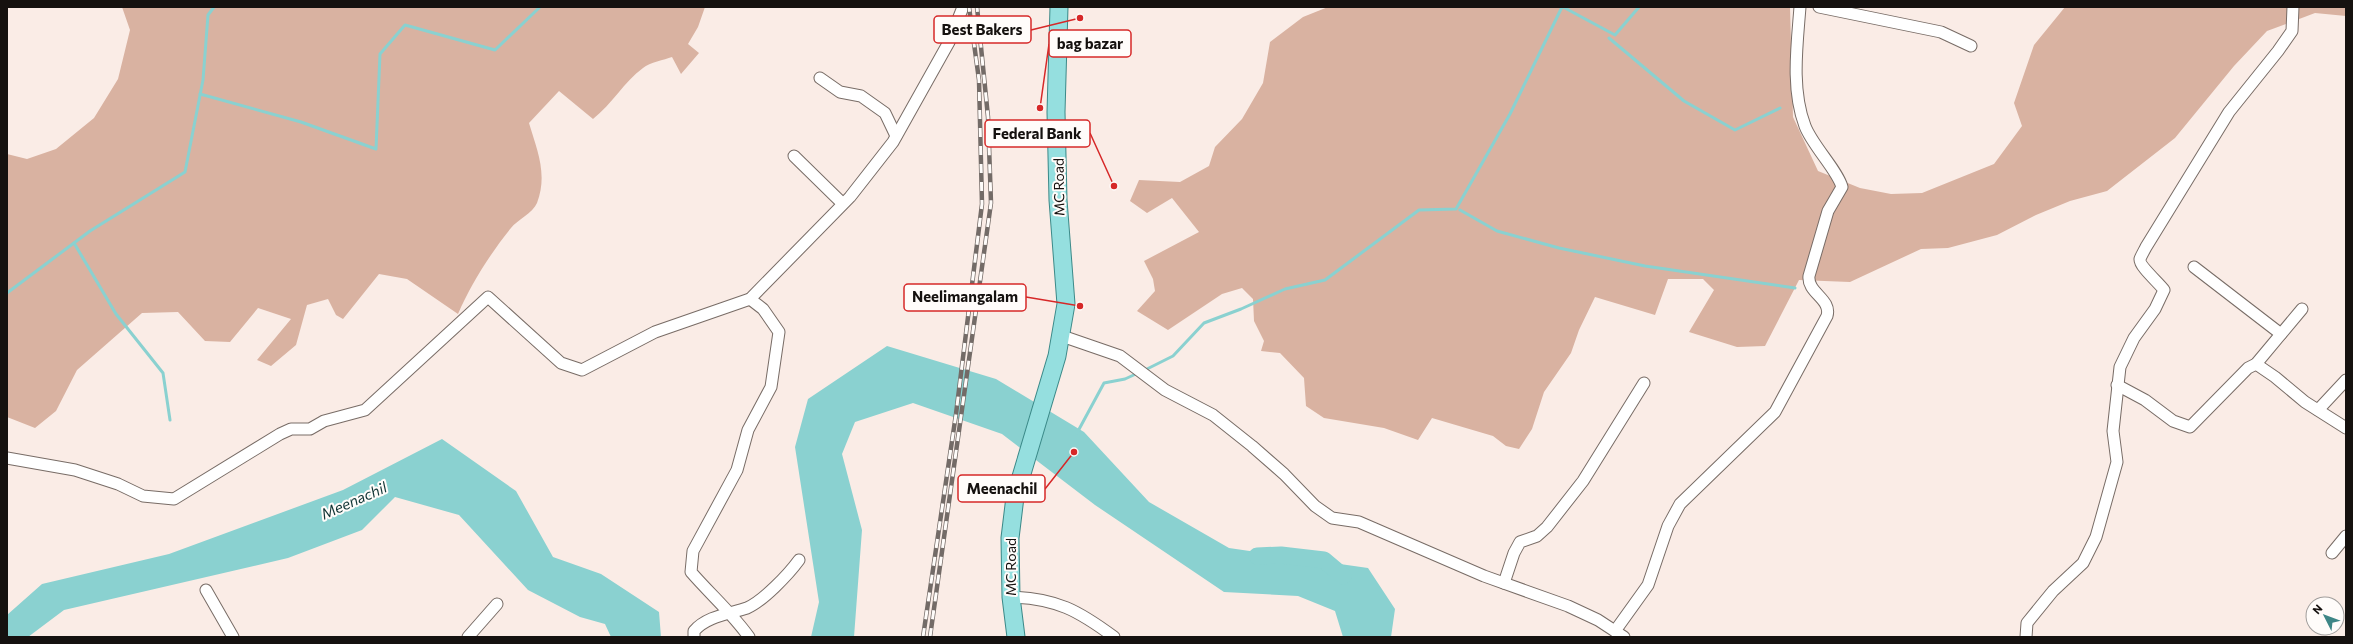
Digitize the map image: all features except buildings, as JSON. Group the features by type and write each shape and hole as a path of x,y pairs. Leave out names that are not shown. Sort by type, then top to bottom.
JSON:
{"main road":[{"name":"MC Road","path":"1016,637 1011,597 1010,538 1016,497 1062,336 1066,304 1058,200 1056,112 1059,7"}],"street":[{"path":"7,458 75,470 118,484 143,496 174,499 280,434 291,429 310,429 324,421 365,410 488,297 561,363 582,370 655,332 750,299 850,196 896,136 949,42 963,7"},
{"path":"1062,336 1108,351 1140,371 1165,390 1213,415 1284,474 1315,506 1332,518 1359,522 1504,583 1584,612 1619,634 1648,585 1668,526 1680,504 1775,412 1827,316 1826,304 1810,286 1808,276 1828,211 1842,186 1805,126 1796,84 1796,56 1800,7"},
{"path":"1819,7 1941,32 1971,46"},
{"path":"2026,637 2027,623 2053,591 2083,563 2096,537 2117,462 2113,431 2120,367 2134,338 2155,309 2164,290 2156,278 2142,267 2140,260 2146,247 2187,184 2229,112 2278,51 2292,30 2293,7"},
{"path":"820,78 840,92 861,96 885,113 896,136"},
{"path":"794,156 842,203"},
{"path":"2194,268 2281,334"},
{"path":"749,637 691,572 692,560 699,537 737,470 748,430 771,387 779,332 763,309 750,299"},
{"path":"2117,385 2145,400 2173,421 2190,427 2248,368 2256,364 2302,309"},
{"path":"2256,364 2318,410 2346,428"},
{"path":"2318,410 2346,380"},
{"path":"1504,583 1514,553 1520,542 1537,536 1547,527 1583,481 1644,384"},
{"path":"2332,553 2346,536"},
{"path":"694,637 694,631 700,624 728,612 747,607 762,599 786,577 798,560"},
{"path":"206,590 232,637"},
{"path":"1011,597 1036,597 1068,607 1114,637"},
{"path":"468,637 497,604"}],"shaded area":[{"path":"122,7 705,7 698,27 688,44 699,53 681,74 672,57 649,64 636,74 593,119 559,91 529,123 540,162 542,182 537,203 535,207 514,225 503,238 475,280 458,314 407,279 379,274 343,319 336,315 328,299 307,305 296,345 271,366 257,360 291,319 258,308 230,342 205,341 178,312 142,313 77,370 56,411 35,428 7,417 7,154 27,159 56,149 94,118 118,79 130,30"},
{"path":"1328,7 1790,7 1793,117 1818,171 1860,188 1891,194 1922,193 1994,164 2022,126 2014,103 2034,45 2065,7 2346,7 2346,16 2315,13 2267,31 2234,66 2175,138 2107,191 2070,201 2036,215 1997,235 1948,248 1921,249 1850,282 1799,280 1765,346 1737,347 1689,332 1714,290 1703,279 1668,279 1655,315 1595,297 1579,330 1571,353 1544,392 1532,429 1519,449 1506,446 1493,436 1432,418 1418,440 1384,428 1324,418 1306,406 1304,378 1280,353 1261,351 1264,341 1254,321 1253,299 1242,288 1222,294 1168,330 1137,311 1155,291 1153,279 1144,261 1199,232 1172,198 1147,213 1130,201 1139,180 1180,182 1209,166 1215,147 1242,119 1263,83 1270,42 1303,17"}],"water":[{"path":"887,346 996,379 1084,432 1149,502 1229,548 1368,568 1395,609 1391,637 1343,637 1335,611 1298,596 1224,592 1095,505 1002,434 913,403 855,422 842,454 862,530 854,637 811,637 819,602 795,447 808,399"},
{"path":"442,439 516,491 553,557 601,574 659,612 661,637 611,637 605,624 580,617 528,590 459,515 395,497 362,530 288,558 64,610 28,637 7,637 7,615 42,584 169,554 343,490"}],"waterway":[{"path":"7,293 90,231 185,172 203,80 208,15 214,7"},
{"path":"200,94 301,122 376,149 380,54 405,25 495,50 540,7"},
{"path":"1143,371 1173,356 1204,323 1241,309 1285,289 1325,280 1419,210 1456,209 1510,114 1562,7"},
{"path":"1563,7 1615,35 1639,7"},
{"path":"1609,38 1684,101 1735,130 1780,108"},
{"path":"1460,210 1497,231 1559,248 1645,266 1795,288"},
{"path":"74,243 116,314 163,373 170,420"},
{"path":"1077,433 1104,383 1125,379 1138,373"},
{"name":"Meenachil","path":"1257,556 1281,555 1324,560 1343,576"}],"railway":[{"path":"923,637 956,414 982,204 979,80 969,7"},
{"path":"930,637 991,203 988,117 977,7"}],"place":[{"name":"Best Bakers","path":"1080,18"},
{"name":"bag bazar","path":"1040,108"},
{"name":"Federal Bank","path":"1114,186"},
{"name":"Neelimangalam","path":"1080,306"},
{"name":"Meenachil","path":"1074,452"}]}
